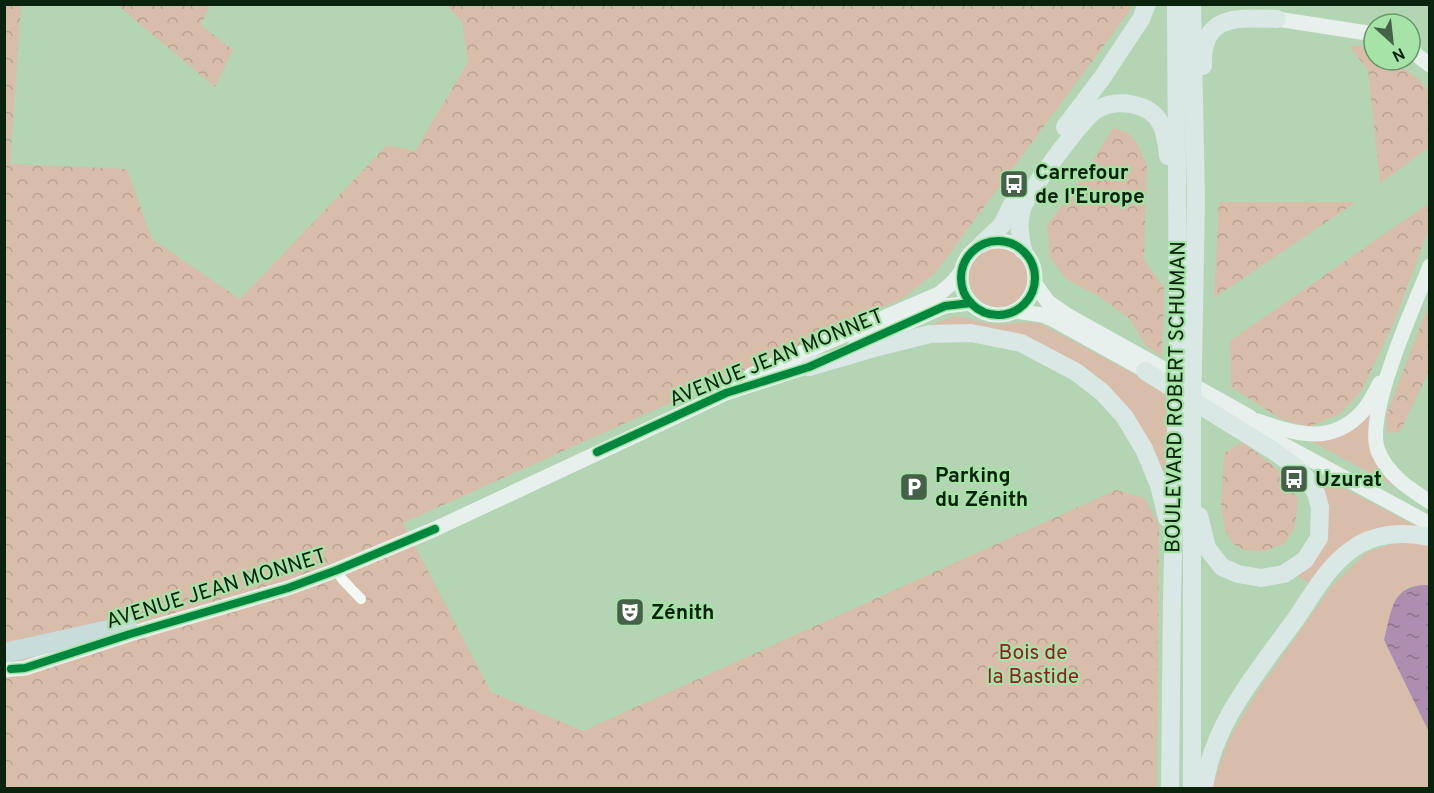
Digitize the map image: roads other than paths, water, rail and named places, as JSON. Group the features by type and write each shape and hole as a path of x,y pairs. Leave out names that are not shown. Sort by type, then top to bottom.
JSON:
{"highway":[{"path":"7,664 127,626"}],"main road":[{"path":"1035,284 1027,300 1014,311 1003,315 991,314 980,310 964,294 961,272 968,255 1002,225 1018,191 1102,78 1141,19 1146,4"},
{"name":"BOULEVARD ROBERT SCHUMAN","path":"1176,4 1178,220 1186,357 1192,789"},
{"name":"BOULEVARD ROBERT SCHUMAN","path":"1186,357 1196,200 1192,4"},
{"path":"1242,4 1277,19"},
{"path":"1196,200 1204,120 1202,52 1209,34 1219,24 1236,18 1277,19 1362,32"},
{"path":"1178,220 1165,135 1160,122 1149,111 1132,104 1111,104 1096,110 1083,122 1029,194 1021,211 1020,229 1023,250 1033,266 1035,284 1048,302 1430,515"},
{"path":"982,244 1003,241 1023,250"},
{"path":"1430,266 1392,362 1376,418 1377,449 1386,466 1396,478 1430,502"},
{"name":"AVENUE JEAN MONNET","path":"127,626 292,576 365,551 594,444 939,294 961,272"},
{"name":"AVENUE JEAN MONNET","path":"7,664 25,668 130,634 288,588 337,570 435,529 726,393 809,368 945,306 971,303"},
{"path":"1014,311 1043,315 1054,320 1430,524"},
{"path":"809,368 930,334 971,333 1021,343 1076,372 1102,392 1124,416 1144,448 1159,485 1168,521 1172,598"},
{"path":"1258,421 1306,436 1327,433 1346,424 1363,411 1392,362"},
{"path":"1145,371 1274,451 1297,468 1307,479 1316,493 1320,507 1319,538 1305,560 1284,574 1261,578 1238,574 1222,567 1207,548 1200,518 1187,423"},
{"name":"BOULEVARD ROBERT SCHUMAN","path":"1170,789 1172,598 1187,423"},
{"path":"1204,789 1214,750 1227,719 1269,655 1337,562 1351,549 1382,536 1415,534 1430,537"}],"street":[{"path":"337,570 342,579 361,599"}],"water":[{"path":"1430,585 1429,732 1384,640 1392,609 1400,594 1416,586"}],"place":[{"name":"Carrefour de l'Europe","path":"1014,184"},
{"name":"Uzurat","path":"1294,479"},
{"name":"Parking du Zénith","path":"914,487"},
{"name":"Zénith","path":"630,612"}],"park label":[{"name":"Bois de la Bastide","path":"1033,664"}]}
